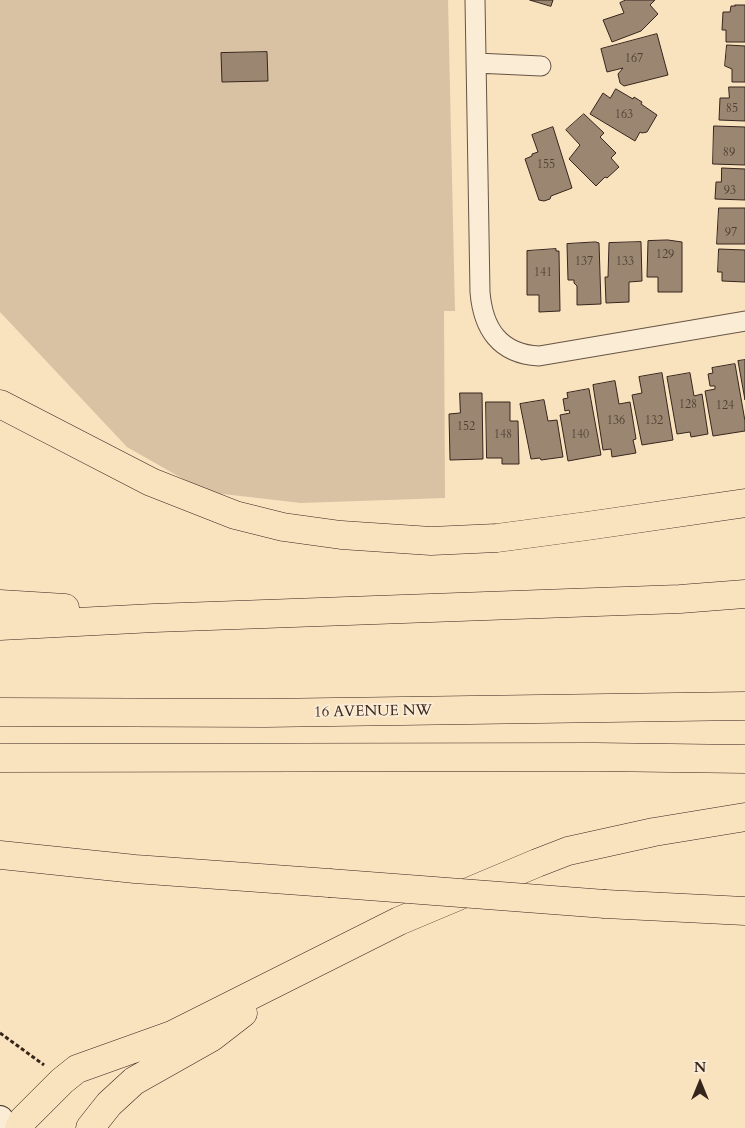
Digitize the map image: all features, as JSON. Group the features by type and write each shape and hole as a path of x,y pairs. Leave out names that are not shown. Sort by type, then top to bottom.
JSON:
{"highway":[{"path":"0,404 151,482 234,515 283,527 341,535 431,541 497,538 745,503"},
{"path":"0,626 680,599 745,594"},
{"path":"0,604 221,616"},
{"name":"16 AVENUE NW","path":"0,712 265,713 745,706"},
{"path":"0,758 596,757 745,759"},
{"path":"19,1128 24,1120 62,1081 77,1069 172,1035 399,921 537,863 568,852 654,832 745,817"},
{"path":"0,855 135,869 605,904 745,911"},
{"path":"0,870 135,869"},
{"path":"90,1128 109,1104 134,1081 212,1037 286,978"}],"street":[{"path":"475,0 480,292 482,309 494,336 502,344 516,352 527,355 544,355 745,321"},
{"path":"476,63 540,66"},
{"path":"0,1118 2,1128"}],"path":[{"path":"0,1033 46,1066 62,1081"}],"shaded area":[{"path":"0,0 448,0 455,311 444,311 445,498 301,503 206,492 127,447 0,312"}],"building":[{"path":"530,0 553,0 551,6"},
{"path":"626,0 655,0 650,5 658,14 641,31 612,42 603,20 624,13 620,3"},
{"path":"745,5 745,42 726,42 726,30 722,30 723,12 730,12 731,6"},
{"path":"657,34 668,75 624,86 620,83 618,74 623,68 607,72 601,49"},
{"path":"727,45 745,46 745,82 732,82 732,69 725,66"},
{"path":"267,52 268,81 222,82 221,53"},
{"path":"729,87 745,87 745,121 719,120 720,98 729,98"},
{"path":"616,89 642,102 641,104 657,115 647,132 640,132 635,141 590,114 603,93 610,98"},
{"path":"584,114 604,133 600,137 616,153 611,158 619,167 596,186 569,159 580,145 566,130"},
{"path":"714,126 745,127 745,165 713,164"},
{"path":"553,127 572,188 551,196 550,199 544,201 539,200 525,159 538,152 532,135"},
{"path":"722,168 745,169 745,200 715,199 716,182 721,182"},
{"path":"719,208 745,208 745,244 717,244"},
{"path":"668,240 682,242 682,292 658,292 658,277 647,277 648,241"},
{"path":"641,242 642,281 629,282 629,302 606,303 605,277 608,277 609,243"},
{"path":"599,243 601,304 577,305 577,286 574,280 568,280 567,244"},
{"path":"556,249 556,251 559,251 560,311 539,312 539,295 527,295 527,251"},
{"path":"719,249 745,250 745,282 722,281 722,272 718,272"},
{"path":"745,360 745,400 738,361"},
{"path":"735,364 745,431 713,436 705,391 715,389 715,386 710,386 708,374 713,373 712,368"},
{"path":"662,373 673,440 642,445 632,395 642,393 639,377"},
{"path":"690,373 694,396 702,394 708,434 691,437 690,432 677,434 667,377"},
{"path":"615,381 619,404 630,402 636,439 633,440 636,453 612,457 611,449 603,450 593,385"},
{"path":"589,389 601,455 568,461 560,415 570,413 569,410 565,411 563,399 568,398 567,393"},
{"path":"460,393 482,393 483,459 450,460 449,414 460,413"},
{"path":"544,400 548,421 557,420 563,457 541,460 540,458 531,459 520,404"},
{"path":"486,402 510,402 510,421 518,421 519,464 502,464 502,458 487,458"}]}
